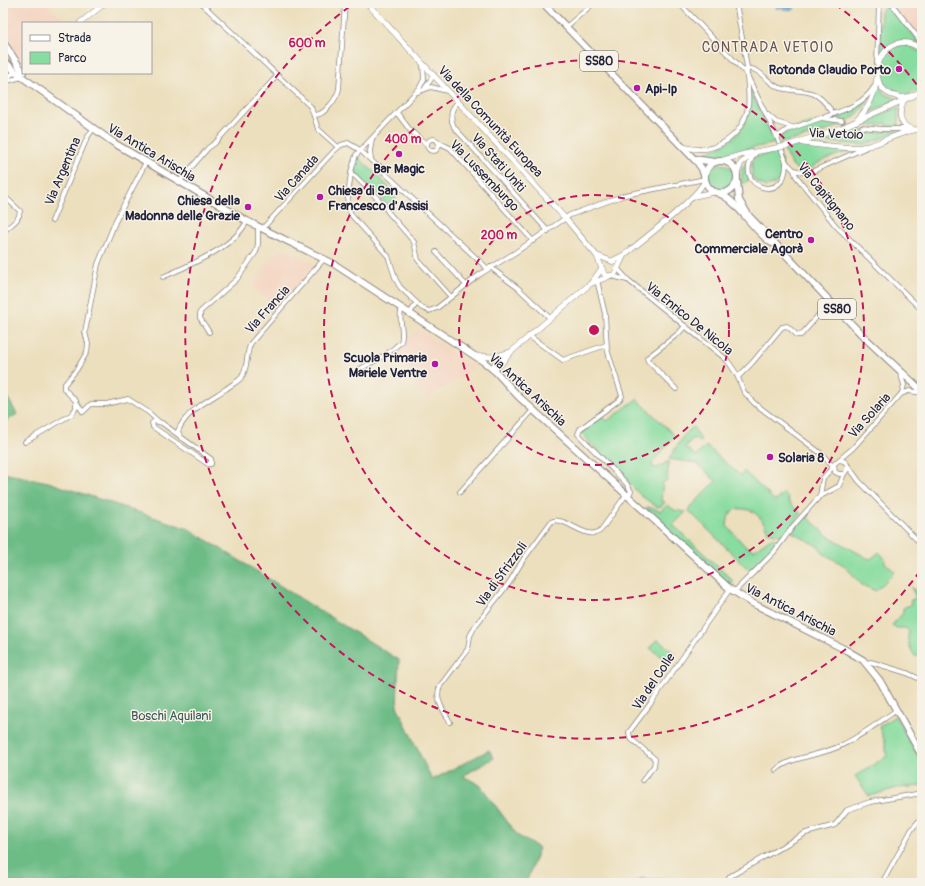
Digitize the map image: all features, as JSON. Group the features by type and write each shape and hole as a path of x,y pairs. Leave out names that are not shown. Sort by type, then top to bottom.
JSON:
{"main road":[{"name":"SS80","path":"543,3 701,167 708,186 715,192 729,199 755,229 782,252"},
{"path":"3,42 21,71"},
{"path":"8,52 8,59 5,61 21,71"},
{"name":"Via Antica Arischia","path":"24,74 33,83 93,129 179,182 247,221 324,259 474,355 492,369 627,496 732,590 763,609 851,652 866,663 880,681 922,756"},
{"path":"691,157 701,161 718,161 730,164 737,177 729,191 723,193 715,192"},
{"path":"705,179 708,168 718,161"},
{"name":"SS80","path":"737,177 737,192 742,206 782,252 830,302 922,392"}],"street":[{"path":"81,22 105,3"},
{"path":"201,3 311,107 315,115 314,121 318,129 338,147"},
{"path":"315,115 323,112 336,98 339,89 345,3"},
{"name":"Via della Comunità Europea","path":"367,3 565,218 597,256 602,268"},
{"path":"566,27 594,3"},
{"path":"678,144 693,149 705,149 716,146 729,139 744,121 748,105 746,71 679,3"},
{"name":"Via Capitignano","path":"736,3 746,71 753,89 777,137 786,162 794,170 796,176 836,226 922,310"},
{"path":"854,123 869,105 876,83 880,3"},
{"path":"891,3 922,43"},
{"path":"878,63 884,51 896,44 910,44 922,50"},
{"path":"5,61 9,72 9,78"},
{"path":"416,94 422,84 424,76 423,65"},
{"path":"746,71 752,69 758,72 776,87 815,94 834,114"},
{"path":"9,78 21,71"},
{"path":"3,82 21,71"},
{"path":"877,74 882,86 892,94 905,97 913,96"},
{"path":"422,84 434,75"},
{"path":"434,75 425,88 416,94 360,150 355,157 347,202 349,213 388,256 397,283 416,304 429,311 433,310 489,268 533,241 565,218 625,195 705,179 704,185 693,197 624,255 604,263 596,279 511,352 497,360 492,369"},
{"path":"179,182 208,148 215,143 277,76"},
{"path":"777,137 795,127 834,114 863,100 876,83"},
{"path":"425,88 435,87 450,93"},
{"path":"748,92 750,87 753,89"},
{"path":"718,161 800,142 854,123 921,91"},
{"path":"904,100 900,110 900,119 904,125 910,129"},
{"name":"Via Stati Uniti","path":"458,102 451,112 454,127 548,231"},
{"path":"763,109 776,122 795,127"},
{"path":"397,113 410,130 420,139 426,144 428,140"},
{"path":"821,118 842,122"},
{"path":"862,127 910,129"},
{"name":"Via Argentina","path":"52,221 87,138 93,129"},
{"name":"Via Vetoio","path":"910,129 920,129"},
{"name":"Via Vetoio","path":"800,142 862,147 872,145 896,134 920,129"},
{"path":"371,161 370,151 373,137"},
{"name":"Via Lussemburgo","path":"420,139 438,142 450,148 533,241"},
{"name":"Via Lussemburgo","path":"426,144 434,152 439,147 438,142"},
{"name":"Via Canada","path":"260,228 296,193 310,174 338,147 346,143 360,150"},
{"path":"794,170 810,172 872,145"},
{"path":"360,150 489,268 522,292 550,318"},
{"path":"760,152 750,162 749,173 754,183 761,188 770,188 780,183 786,171 786,162"},
{"path":"737,177 743,161 760,152"},
{"path":"146,162 116,220 98,264 86,332 88,344 87,352 77,369 64,385 64,389 83,412 91,404 106,404 128,399 148,412 166,427 211,459 211,464 208,464 153,427 148,412"},
{"path":"351,174 355,176 382,203 414,242 419,262 451,297"},
{"path":"690,181 697,186 697,192"},
{"path":"693,197 702,193 715,192"},
{"path":"3,195 20,210 20,213 15,223 7,227 3,233"},
{"path":"163,276 210,256 238,234 247,221"},
{"path":"208,332 200,318 200,312 242,272 258,248 260,228"},
{"path":"436,252 466,285"},
{"path":"596,279 616,273 624,255"},
{"name":"Via della Comunità Europea","path":"597,256 611,261"},
{"name":"Via Francia","path":"166,427 175,428 199,407 239,380 246,368 247,351 251,343 324,259"},
{"path":"611,261 618,269"},
{"path":"602,268 604,274 610,276"},
{"name":"Via Enrico De Nicola","path":"618,269 628,280 727,360 738,377 744,392 754,403 823,455 834,467"},
{"name":"Via Enrico De Nicola","path":"610,276 628,280"},
{"path":"596,279 605,314 606,345 622,396 619,400 580,429 578,434 626,483 631,491 627,496"},
{"path":"738,377 752,363 782,327 787,326 797,335 801,335 830,302"},
{"path":"410,313 416,304"},
{"path":"360,369 387,354 401,342 403,332 400,312 402,308"},
{"path":"416,317 422,308"},
{"path":"676,389 648,361 647,358 680,332 685,326"},
{"path":"529,336 563,360 606,345"},
{"path":"474,355 504,357"},
{"path":"503,380 501,371 504,357"},
{"name":"Via Solaria","path":"900,371 904,385 900,396"},
{"name":"Via Solaria","path":"838,460 853,448 900,396 907,391 922,392"},
{"path":"25,442 72,414 77,403"},
{"path":"460,492 496,450 534,410"},
{"path":"152,422 158,421"},
{"path":"181,438 178,431 182,423"},
{"name":"Via Solaria","path":"848,465 849,455 853,448"},
{"name":"Via Enrico De Nicola","path":"823,455 838,460"},
{"path":"732,590 774,552 819,497 822,490 824,477 834,467 838,460 844,461 848,465 859,481 922,545"},
{"path":"819,497 839,486 848,465"},
{"path":"834,467 837,474 844,473 859,481"},
{"path":"822,483 829,491"},
{"name":"Via di Sfrizzoli","path":"450,722 438,699 438,690 440,686 468,648 470,636 475,626 509,584 523,560 551,522 557,521 588,533 596,533 601,530 627,496"},
{"name":"Via del Colle","path":"643,780 654,766 655,759 630,738 629,732 648,708 732,590"},
{"path":"866,663 871,662 907,673 922,680"},
{"path":"776,770 787,762 817,755 842,746 897,710"},
{"path":"729,877 806,834 835,825 847,810 870,802 922,793"},
{"path":"882,883 912,829 922,817"}],"shaded area":[{"path":"3,3 45,3 67,22 22,22 22,59 16,58 3,38"},
{"path":"888,3 922,3 922,46 892,7"},
{"path":"284,248 285,250 316,265 288,296 285,294 274,306 252,285 264,271 261,269"},
{"name":"Scuola Primaria Mariele Ventre","path":"419,328 433,340 475,367 427,399 391,354"}],"green space":[{"path":"885,7 892,7 921,45 909,41 898,41 888,45 879,54 881,10"},
{"name":"Rotonda Claudio Porto","path":"905,45 910,46 922,53 922,87 909,95 898,95 889,89 882,80 880,68 882,57 890,49"},
{"path":"877,84 885,94 898,99 864,115 873,102"},
{"path":"750,91 776,143 742,150 728,156 708,159 701,158 692,152 702,153 716,148 734,138 745,123 750,104"},
{"path":"870,95 864,106 855,116 844,123 832,129 781,143 780,137 801,126 824,121 840,123 842,118 837,117 864,101"},
{"path":"898,107 899,126 887,126 887,123 874,126 861,125 860,130 872,133 898,130 898,132 864,145 813,141 843,131"},
{"path":"802,145 855,150 824,160 805,171 796,169 793,166 784,149"},
{"path":"778,151 783,168 781,178 773,185 766,187 755,181 752,176 752,161 756,157"},
{"path":"354,159 360,159 398,196 388,205 353,171"},
{"path":"748,161 746,171 749,180 741,185 742,168"},
{"path":"721,164 730,168 734,177 730,186 721,190 712,186 708,177 712,168"},
{"path":"3,390 17,414 3,424"},
{"path":"637,399 675,436 652,463 653,467 657,468 669,461 667,481 663,481 661,501 665,502 662,506 657,507 640,495 581,433 602,416 607,421"},
{"path":"693,427 701,440 700,442 693,438 685,447 696,456 706,446 741,476 744,471 775,501 784,493 789,498 788,501 801,514 783,536 768,532 763,521 755,513 745,509 733,510 728,517 727,526 745,546 754,550 771,538 780,540 750,571 688,510 716,481 696,463 669,459 684,435"},
{"name":"Boschi Aquilani","path":"3,473 48,482 189,529 399,660 397,706 432,780 489,750 494,758 463,776 480,785 518,836 539,848 526,883 3,883"},
{"path":"668,505 674,510 686,512 673,525 734,582 728,583 646,508 648,507 660,511"},
{"path":"806,516 828,536 867,558 871,559 879,552 886,560 884,562 895,572 876,591 862,585 844,565 824,554 819,547 792,532"},
{"path":"911,587 922,597 922,657 919,654 916,657 910,648 908,641 909,631 905,628 897,628 892,625 903,613 903,608 910,605 911,600 916,598"},
{"path":"657,639 676,654 669,663 650,648"},
{"path":"895,716 922,763 922,786 897,788 869,796 855,776 887,756 885,742 879,727"},
{"path":"642,878 706,883 633,883"}],"water":[{"path":"777,3 793,3 794,10 776,8"}],"tunnel":[{"path":"842,121 862,127"}],"place":[{"name":"Rotonda Claudio Porto","path":"899,69"},
{"name":"Api-Ip","path":"637,88"},
{"name":"Bar Magic","path":"399,154"},
{"name":"Chiesa di San Francesco d'Assisi","path":"320,197"},
{"name":"Chiesa della Madonna delle Grazie","path":"248,207"},
{"name":"Centro Commerciale Agorà","path":"811,240"},
{"name":"Scuola Primaria Mariele Ventre","path":"435,364"},
{"name":"Solaria 8","path":"770,457"}],"district":[{"name":"CONTRADA VETOIO","path":"768,47"}]}
